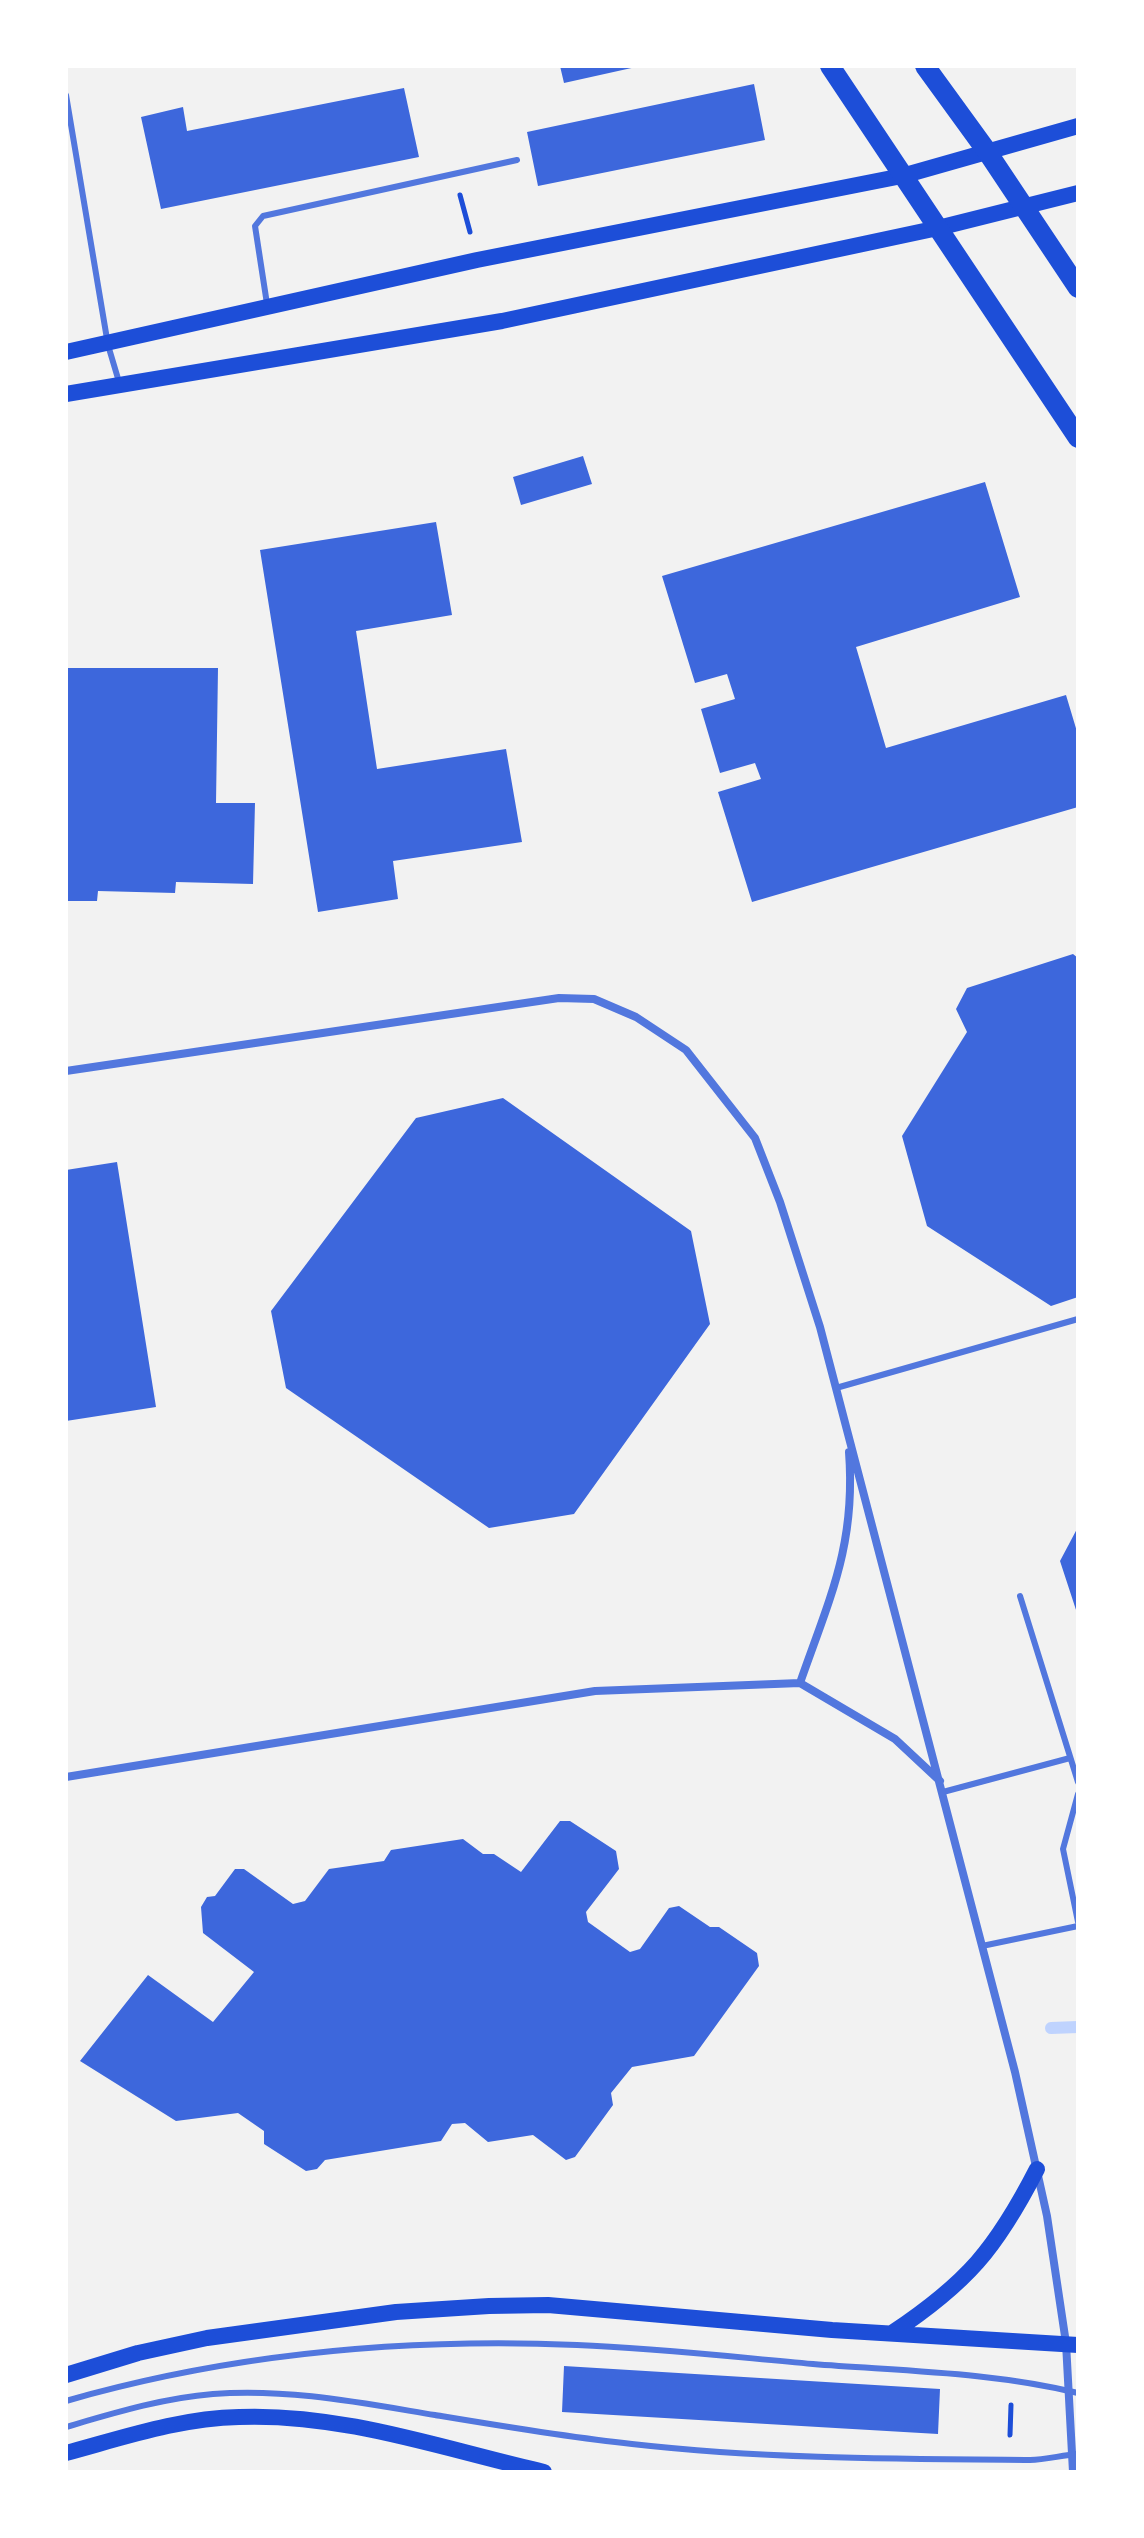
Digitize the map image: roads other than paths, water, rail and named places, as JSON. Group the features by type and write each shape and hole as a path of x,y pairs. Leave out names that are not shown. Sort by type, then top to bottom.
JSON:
{"main road":[{"path":"830,66 1078,438"},
{"path":"925,66 986,150 1078,288"},
{"path":"66,352 477,260 902,176 1078,126"},
{"path":"66,394 502,321 938,228 1078,193"},
{"path":"892,2333 941,2301 966,2278 1002,2233 1037,2169"},
{"path":"66,2375 138,2353 207,2338 396,2312 489,2306 548,2305 1072,2344"},
{"path":"66,2453 183,2422 236,2417 291,2417 352,2425 544,2472"}],"street":[{"path":"66,1071 559,998 594,999 636,1017 686,1050 755,1138 785,1216 836,1388 943,1792 1037,2169 1072,2344 1073,2472"},
{"path":"800,1683 836,1584 849,1536 852,1491 847,1431"},
{"path":"66,1777 595,1691 800,1683 895,1739 940,1781"}],"lane":[{"path":"66,95 108,345 120,386"},
{"path":"268,308 255,226 263,216 517,160"},
{"path":"836,1388 1078,1319"},
{"path":"1020,1596 1078,1782"},
{"path":"943,1792 1070,1758"},
{"path":"982,1946 1078,1924 1063,1849 1078,1794"},
{"path":"66,2401 192,2369 273,2358 413,2347 517,2345 639,2349 1011,2379 1074,2392"},
{"path":"66,2427 132,2407 176,2399 213,2394 264,2393 389,2407 543,2434 711,2452 1032,2460 1075,2454"}],"waterway":[{"path":"1051,2028 1078,2027"}]}
